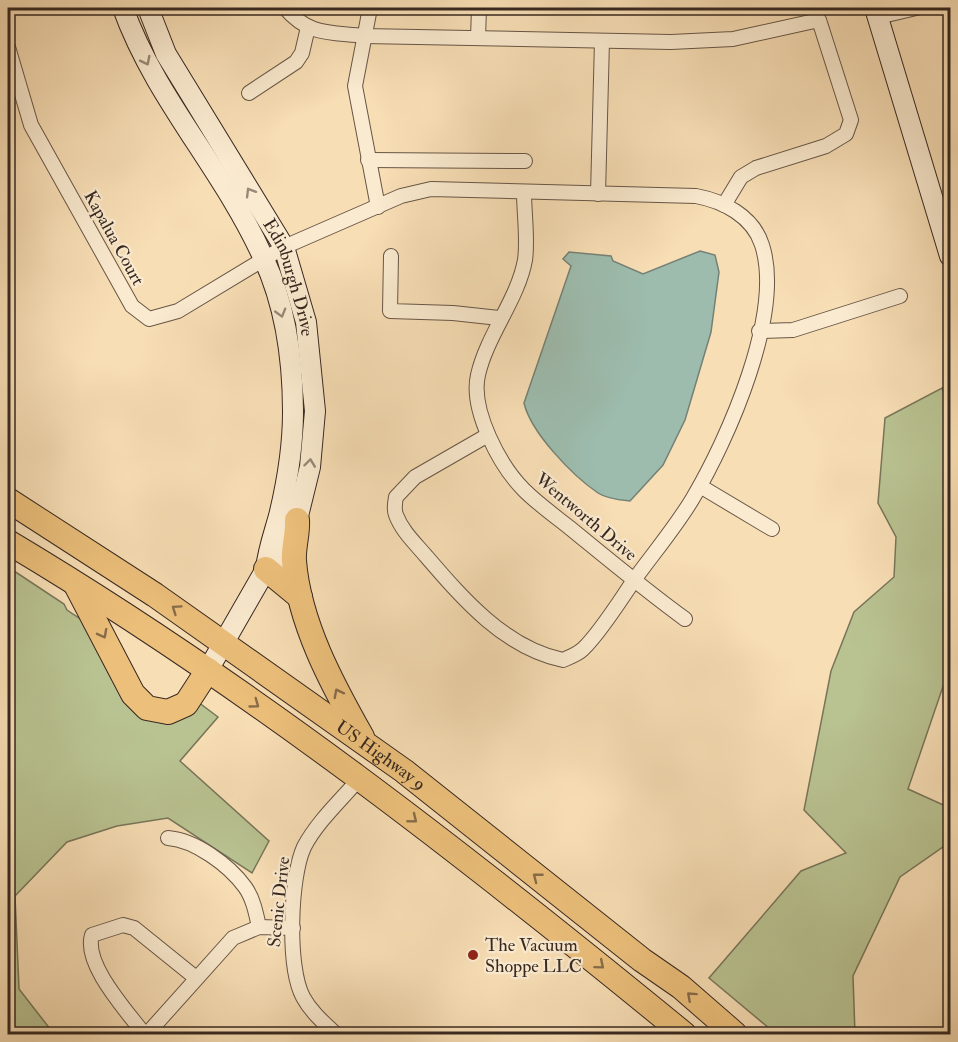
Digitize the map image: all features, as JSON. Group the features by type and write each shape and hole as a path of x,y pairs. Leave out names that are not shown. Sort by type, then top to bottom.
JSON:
{"highway":[{"name":"US Highway 9","path":"8,500 224,642 366,744 458,812 642,960 681,987 735,1035"},
{"path":"297,520 294,560 300,597 336,691 366,744"},
{"name":"US Highway 9","path":"8,542 75,582 208,670 359,779 550,929 592,958 684,1035"},
{"path":"266,569 300,597"},
{"path":"75,582 133,694 147,708 168,712 186,704 208,670"}],"main road":[{"name":"Edinburgh Drive","path":"123,8 147,65 226,191 263,257 285,326 293,414 288,468 278,518 268,548 266,569"},
{"name":"Edinburgh Drive","path":"148,8 166,54 284,247 306,322 312,363 315,411 310,467 297,520 290,530 280,558 266,569 208,670"},
{"path":"877,12 951,256"}],"street":[{"path":"285,8 298,22 319,31 364,36 671,42 733,39 819,20 851,120 846,134 826,146 756,168 741,177 724,205"},
{"path":"370,8 355,86 378,207"},
{"path":"478,8 478,38"},
{"path":"877,12 916,8"},
{"path":"249,93 296,63 302,53 308,27"},
{"path":"598,194 602,41"},
{"name":"Kapalua Court","path":"8,46 32,125 132,306 149,319 178,311 263,257"},
{"path":"368,160 525,161"},
{"name":"Wentworth Drive","path":"263,257 401,196 431,189 696,196 717,200 747,219 762,244 769,293 749,374 724,440 700,486 634,581 524,489 496,453 488,435 480,405 478,376 525,260 524,192"},
{"path":"391,256 390,311 453,313 500,318"},
{"path":"759,331 793,330 900,296"},
{"path":"488,435 415,477 396,497 394,513 404,530 466,603 518,642 543,656 563,660 583,650 634,581 685,619"},
{"path":"700,486 772,529"},
{"name":"Scenic Drive","path":"336,1035 308,1005 299,987 292,959 298,866 305,845 359,779"},
{"path":"168,838 190,841 238,879 253,902 259,927"},
{"path":"196,978 134,928 123,925 92,935 90,941 94,962 145,1035 233,938 259,927 293,928"}],"green space":[{"path":"942,388 950,412 950,666 908,789 950,808 950,842 900,877 853,976 855,1034 776,1034 709,978 801,871 846,853 804,810 831,671 854,612 894,577 896,537 878,503 885,418"},
{"path":"8,567 64,604 67,610 88,624 129,703 198,702 218,717 180,761 269,841 252,873 168,818 117,826 67,842 15,896 19,989 54,1034 8,1034"}],"shaded area":[{"path":"700,251 715,255 719,272 711,332 685,420 663,465 630,501 605,497 588,485 554,453 535,427 524,403 571,266 563,259 569,252 611,256 613,261 643,274"}],"place":[{"name":"The Vacuum Shoppe LLC","path":"473,955"}]}
